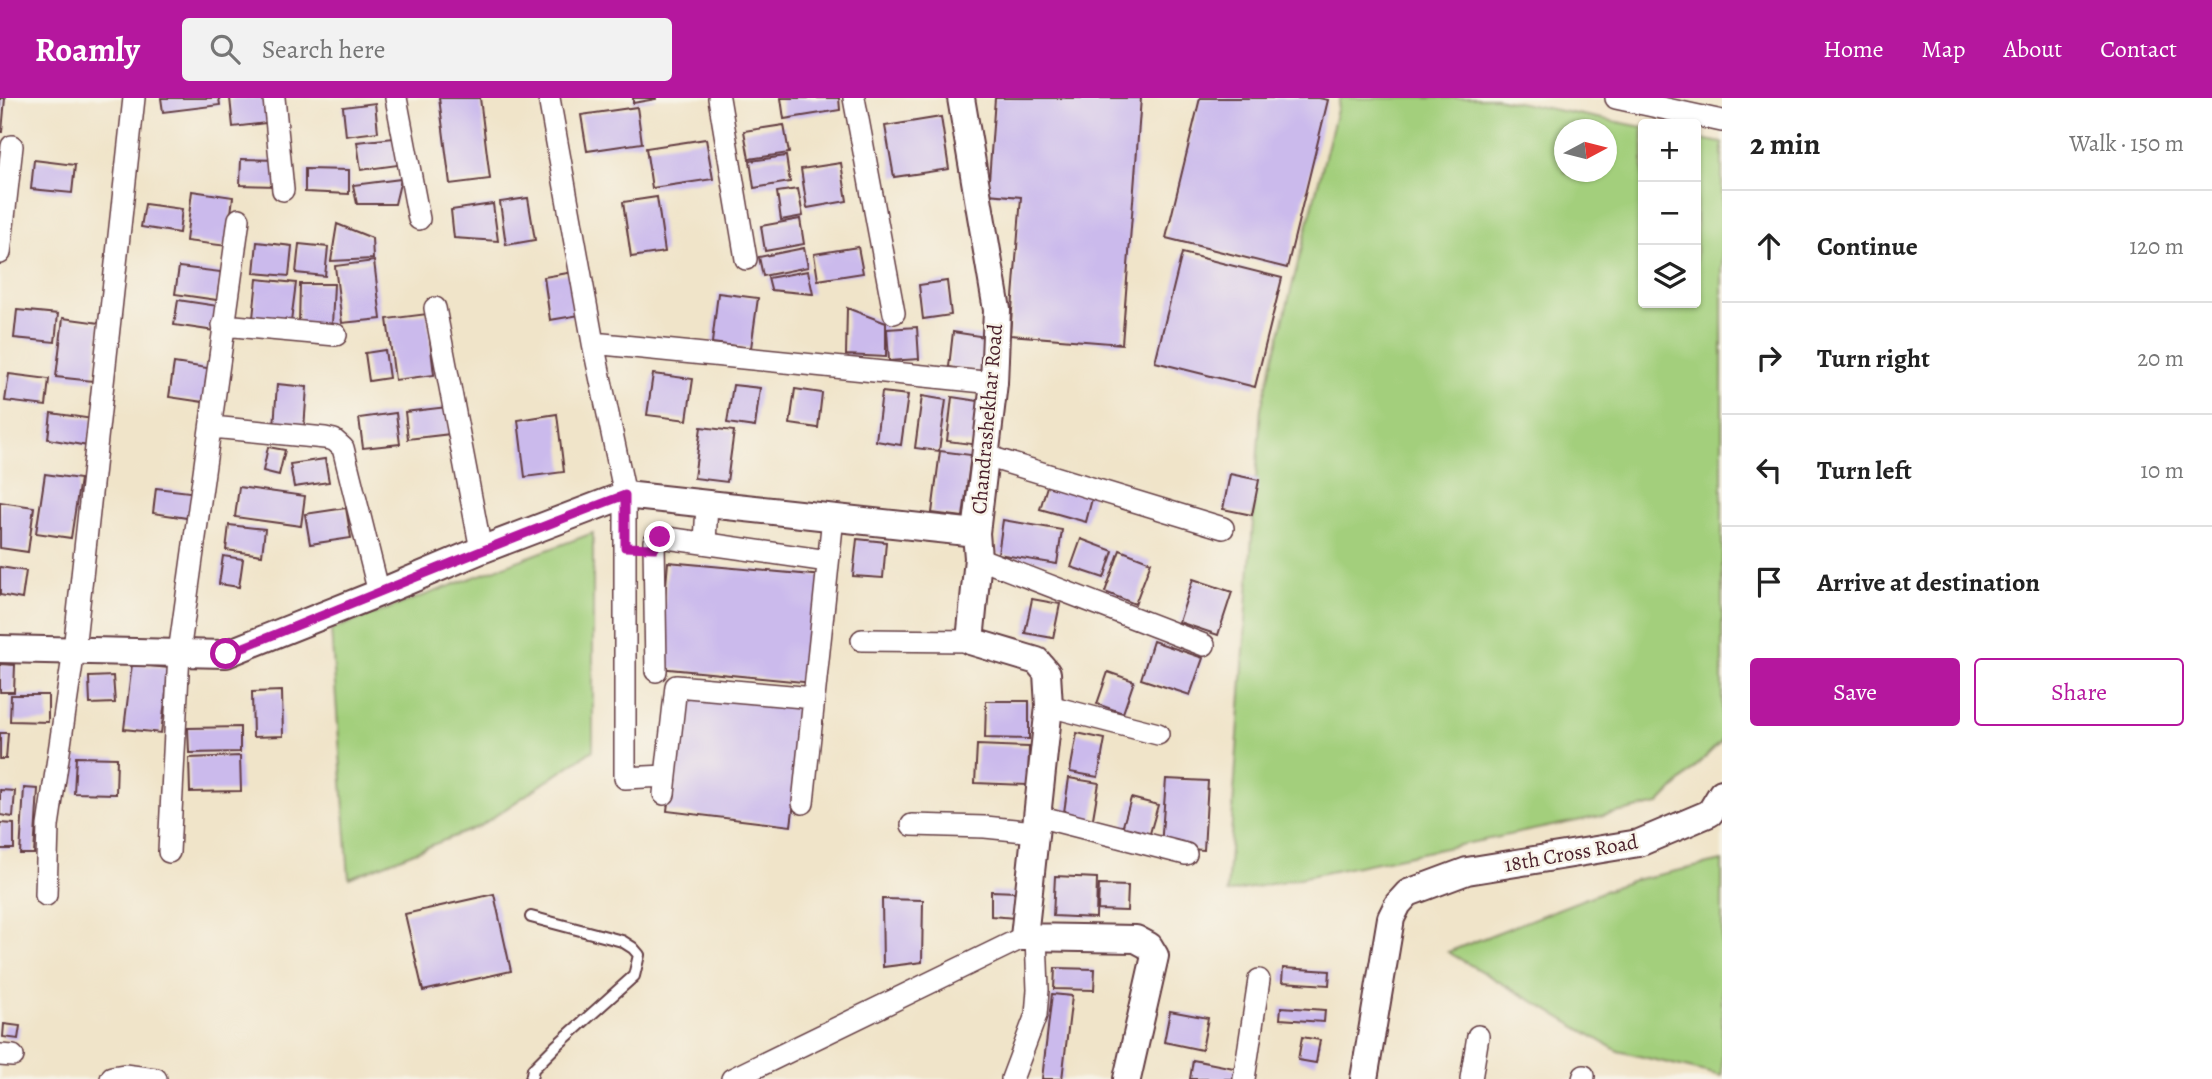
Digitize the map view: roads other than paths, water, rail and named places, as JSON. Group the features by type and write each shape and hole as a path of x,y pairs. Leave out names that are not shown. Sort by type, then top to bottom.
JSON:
{"street":[{"path":"46,895 48,826 74,650 134,98"},
{"path":"274,98 283,190"},
{"path":"396,98 419,219"},
{"path":"549,98 593,344 625,495 625,778 664,785 676,686 814,698"},
{"path":"719,98 746,259"},
{"path":"854,98 894,313"},
{"name":"Chandrashekhar Road","path":"961,98 1003,311 977,545 970,641"},
{"path":"1616,98 1722,121"},
{"path":"0,253 12,146"},
{"path":"169,852 178,653 212,427 223,325 239,219"},
{"path":"435,308 481,550"},
{"path":"223,325 336,335"},
{"path":"593,344 994,383"},
{"path":"212,427 334,440 342,448 379,593"},
{"path":"986,456 1223,527"},
{"path":"0,649 226,654 481,550 625,495 833,517 977,545 1205,645"},
{"path":"705,543 707,503"},
{"path":"803,803 833,517"},
{"path":"656,671 654,542 660,537 828,561"},
{"path":"625,547 655,548"},
{"path":"625,627 655,626"},
{"path":"862,639 970,641 1037,661 1047,673 1049,706 1036,824 1030,937 1038,990 1035,1015 1012,1079"},
{"path":"1049,706 1158,734"},
{"name":"18th Cross Road","path":"1364,1079 1391,918 1408,893 1467,871 1639,843 1710,813 1722,793"},
{"path":"912,825 985,827 1036,824 1186,854"},
{"path":"732,1079 1030,937 1136,939 1149,946 1155,956 1127,1079"},
{"path":"1244,1079 1259,980"},
{"path":"1471,1079 1478,1036"},
{"path":"111,1079 124,1075 156,1079"}],"lane":[{"path":"531,917 622,941 639,956 634,976 533,1069 531,1079"}]}
